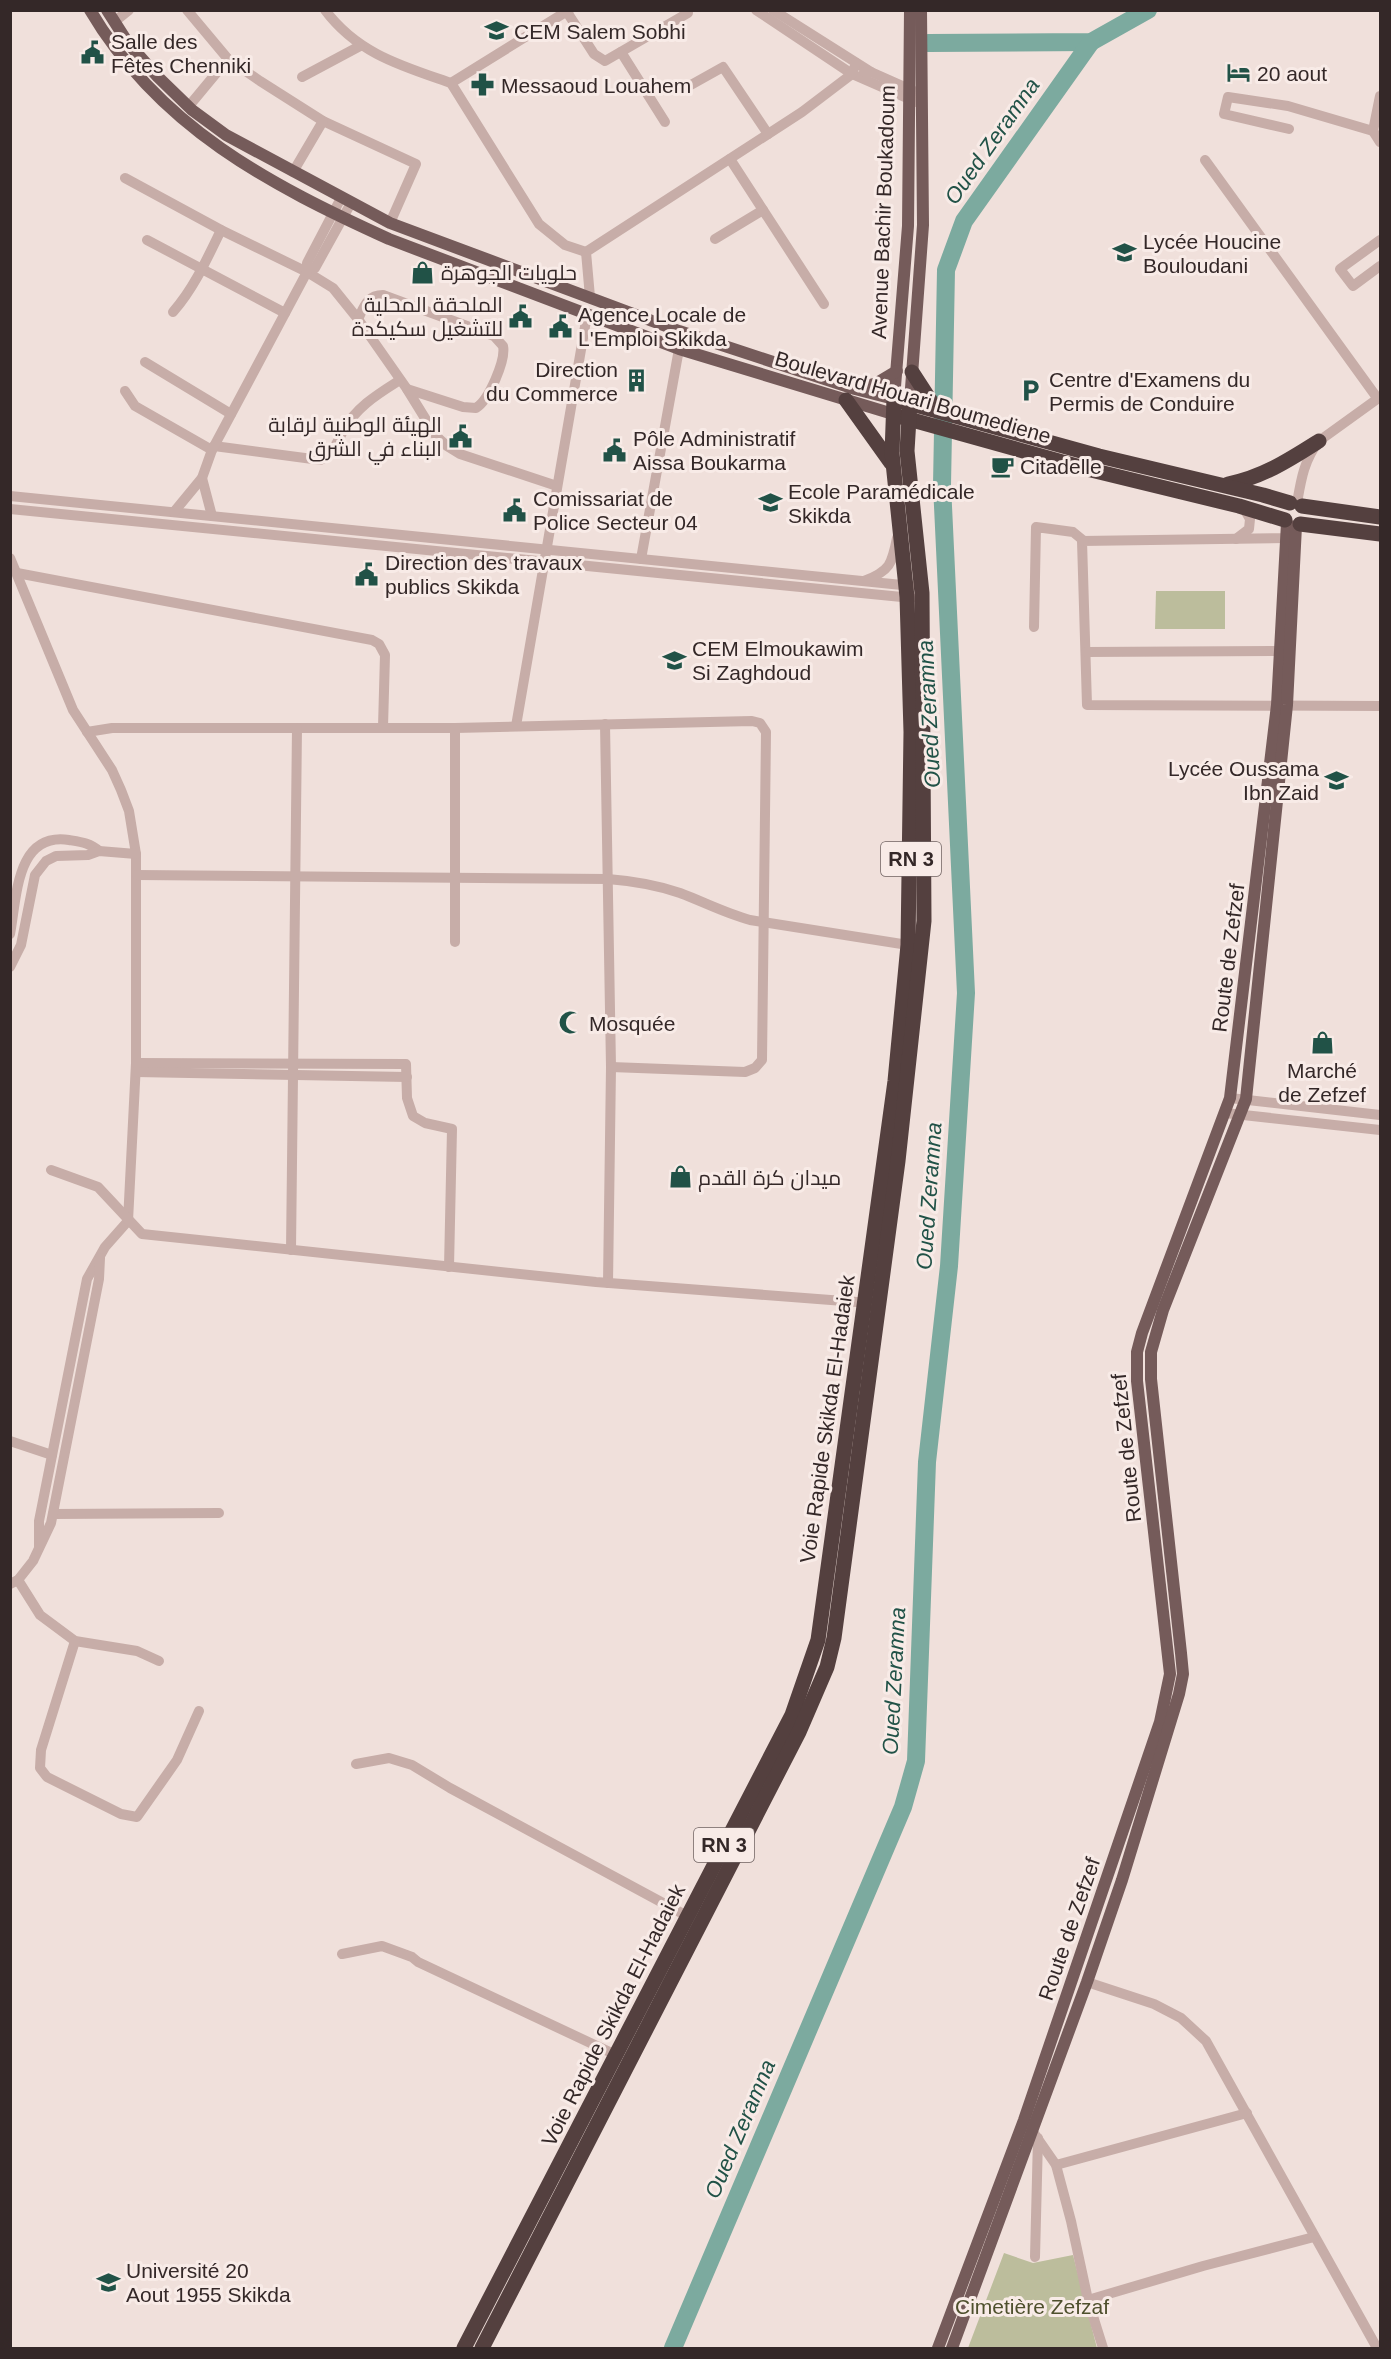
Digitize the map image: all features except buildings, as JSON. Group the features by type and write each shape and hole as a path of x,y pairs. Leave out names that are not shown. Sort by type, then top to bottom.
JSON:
{"highway":[{"path":"904,372 936,409"},
{"path":"851,394 901,465 915,442 932,425"},
{"name":"Boulevard Houari Boumediene","path":"899,405 936,409 1099,456 1296,504 1380,518"},
{"name":"Boulevard Houari Boumediene","path":"899,405 908,419 1091,470 1243,507 1292,527 1380,534"},
{"name":"Voie Rapide Skikda El-Hadaiek","path":"464,2349 792,1715 818,1640 895,1081 908,945 914,592 899,529 901,465 899,405"},
{"name":"Voie Rapide Skikda El-Hadaiek","path":"482,2349 799,1732 826,1667 834,1638 880,1304 905,1104 924,921 914,592 901,465 908,419"},
{"path":"1217,484 1258,476 1319,441"},
{"path":"1292,527 1283,512 1296,504"}],"main road":[{"name":"Boulevard Houari Boumediene","path":"90,10 109,42 131,70 182,119 208,140 254,170 338,215 389,239 679,349 899,405"},
{"name":"Boulevard Houari Boumediene","path":"107,10 128,43 189,106 226,135 390,223 851,394"},
{"name":"Avenue Bachir Boukadoum","path":"899,405 923,225 910,10"},
{"name":"Avenue Bachir Boukadoum","path":"904,372 909,116 914,93 921,10"},
{"path":"587,315 590,297"},
{"path":"851,394 904,372"},
{"name":"Route de Zefzef","path":"952,2349 1036,2135 1122,1880 1179,1694 1183,1674 1151,1379 1151,1352 1163,1310 1246,1099 1282,705 1292,527"},
{"name":"Route de Zefzef","path":"939,2349 1024,2120 1160,1722 1170,1674 1137,1381 1137,1352 1150,1306 1230,1098 1282,705"}],"street":[{"path":"114,22 129,10"},
{"path":"187,10 228,59 323,121 416,164 390,223"},
{"path":"325,10 360,46 385,60 451,83 539,224 565,245 586,252"},
{"path":"756,10 854,68 893,87 914,93"},
{"path":"773,10 854,68 871,72 893,87 909,116"},
{"path":"451,83 568,11 594,54 605,60 688,13"},
{"path":"302,77 360,46"},
{"path":"621,52 665,122"},
{"path":"189,106 228,59"},
{"path":"689,86 723,67 768,134"},
{"path":"586,252 802,112 854,68"},
{"path":"893,87 904,82 914,93"},
{"path":"1373,131 1380,96"},
{"path":"1289,129 1224,114 1228,97 1288,106 1373,131 1380,142"},
{"path":"293,172 323,121"},
{"path":"730,159 824,304"},
{"path":"1205,160 1379,398 1319,441 1305,465 1296,504"},
{"path":"125,178 221,230 307,272 333,288 358,319 436,436 447,446 460,454 556,486"},
{"path":"174,512 202,478 213,448 307,272 307,263 346,200"},
{"path":"715,239 763,210"},
{"path":"173,312 184,299 202,269 221,230"},
{"path":"147,240 285,313"},
{"path":"1380,240 1340,269 1353,286 1380,266"},
{"path":"586,252 590,297"},
{"path":"124,391 135,406 213,448 320,460 331,454 350,420 363,405 403,384 463,407 476,408 486,399 502,360 503,346 494,336 383,295 369,299 358,319"},
{"path":"516,726 587,315"},
{"path":"641,559 679,349"},
{"path":"145,362 231,414"},
{"path":"202,478 212,516"},
{"path":"10,496 863,581 914,592"},
{"path":"1236,539 1249,530 1250,519 1243,507"},
{"path":"10,509 544,561 914,592"},
{"path":"1034,627 1036,527 1073,532 1084,541 1236,539 1292,527"},
{"path":"863,581 887,570 893,560 899,529"},
{"path":"1084,541 1082,541 1088,705 1380,705"},
{"path":"10,558 68,698 112,770 121,790 131,822 137,875 136,1067 128,1221 105,1247 87,1279 39,1521 39,1547"},
{"path":"17,573 372,640 379,644 385,655 383,727"},
{"path":"1086,652 1285,651"},
{"path":"87,732 112,728 455,728 752,721 763,725 766,732 762,923 763,1056 759,1065 746,1072 611,1067"},
{"path":"605,724 611,1067 608,1283"},
{"path":"291,1250 297,728"},
{"path":"455,728 455,942"},
{"path":"10,934 23,868 34,848 48,841 64,839 87,843 99,851"},
{"path":"10,967 21,945 33,881 38,870 46,861 56,856 88,855 99,851 136,854"},
{"path":"137,875 608,879 667,889 724,912 762,923 908,945"},
{"path":"136,1067 293,1069 406,1064 407,1098 413,1116 425,1123 452,1129 449,1267"},
{"path":"293,1069 406,1077"},
{"path":"1230,1098 1380,1115"},
{"path":"1225,1113 1380,1130"},
{"path":"51,1170 98,1187 142,1234 608,1283 880,1304"},
{"path":"100,1257 99,1279 51,1523 33,1560 14,1582 40,1615 75,1641 137,1651 159,1661"},
{"path":"10,1441 52,1455"},
{"path":"53,1514 219,1514"},
{"path":"75,1641 41,1750 40,1768 47,1777 121,1814 137,1818 177,1760 199,1711"},
{"path":"356,1764 389,1758 412,1765 450,1788 687,1916"},
{"path":"342,1954 382,1946 412,1957 418,1962 616,2055"},
{"path":"1087,1982 1154,2004 1181,2018 1206,2041 1377,2349"},
{"path":"1056,2165 1247,2113"},
{"path":"1024,2120 1056,2165 1088,2300 1103,2349"},
{"path":"1035,2257 1036,2135"},
{"path":"1088,2300 1203,2266 1314,2237"}],"green space":[{"path":"1156,591 1225,591 1225,629 1155,629"},
{"name":"Cimetière Zefzaf","path":"1004,2253 1033,2263 1073,2255 1097,2348 968,2348"}],"waterway":[{"name":"Oued Zeramna","path":"928,43 1091,42 1148,10"},
{"name":"Oued Zeramna","path":"673,2348 903,1807 916,1761 927,1462 949,1266 966,993 942,485 946,270 964,221 1091,42"}],"place":[{"name":"CEM Salem Sobhi","path":"496,31"},
{"name":"Salle des Fêtes Chenniki","path":"93,53"},
{"name":"20 aout","path":"1239,73"},
{"name":"Messaoud Louahem","path":"483,85"},
{"name":"Lycée Houcine Bouloudani","path":"1125,253"},
{"name":"حلويات الجوهرة","path":"423,272"},
{"name":"الملحقة المحلية للتشغيل سكيكدة","path":"521,316"},
{"name":"Agence Locale de L'Emploi Skikda","path":"560,326"},
{"name":"Direction du Commerce","path":"636,381"},
{"name":"Centre d'Examens du Permis de Conduire","path":"1031,391"},
{"name":"الهيئة الوطنية لرقابة البناء في الشرق","path":"460,436"},
{"name":"Pôle Administratif Aissa Boukarma","path":"615,450"},
{"name":"Citadelle","path":"1002,466"},
{"name":"Ecole Paramédicale Skikda","path":"770,503"},
{"name":"Comissariat de Police Secteur 04","path":"515,510"},
{"name":"Direction des travaux publics Skikda","path":"367,574"},
{"name":"CEM Elmoukawim Si Zaghdoud","path":"674,660"},
{"name":"Lycée Oussama Ibn Zaid","path":"1337,780"},
{"name":"Mosquée","path":"571,1023"},
{"name":"Marché de Zefzef","path":"1322,1042"},
{"name":"ميدان كرة القدم","path":"680,1177"},
{"name":"Université 20 Aout 1955 Skikda","path":"108,2282"}]}
